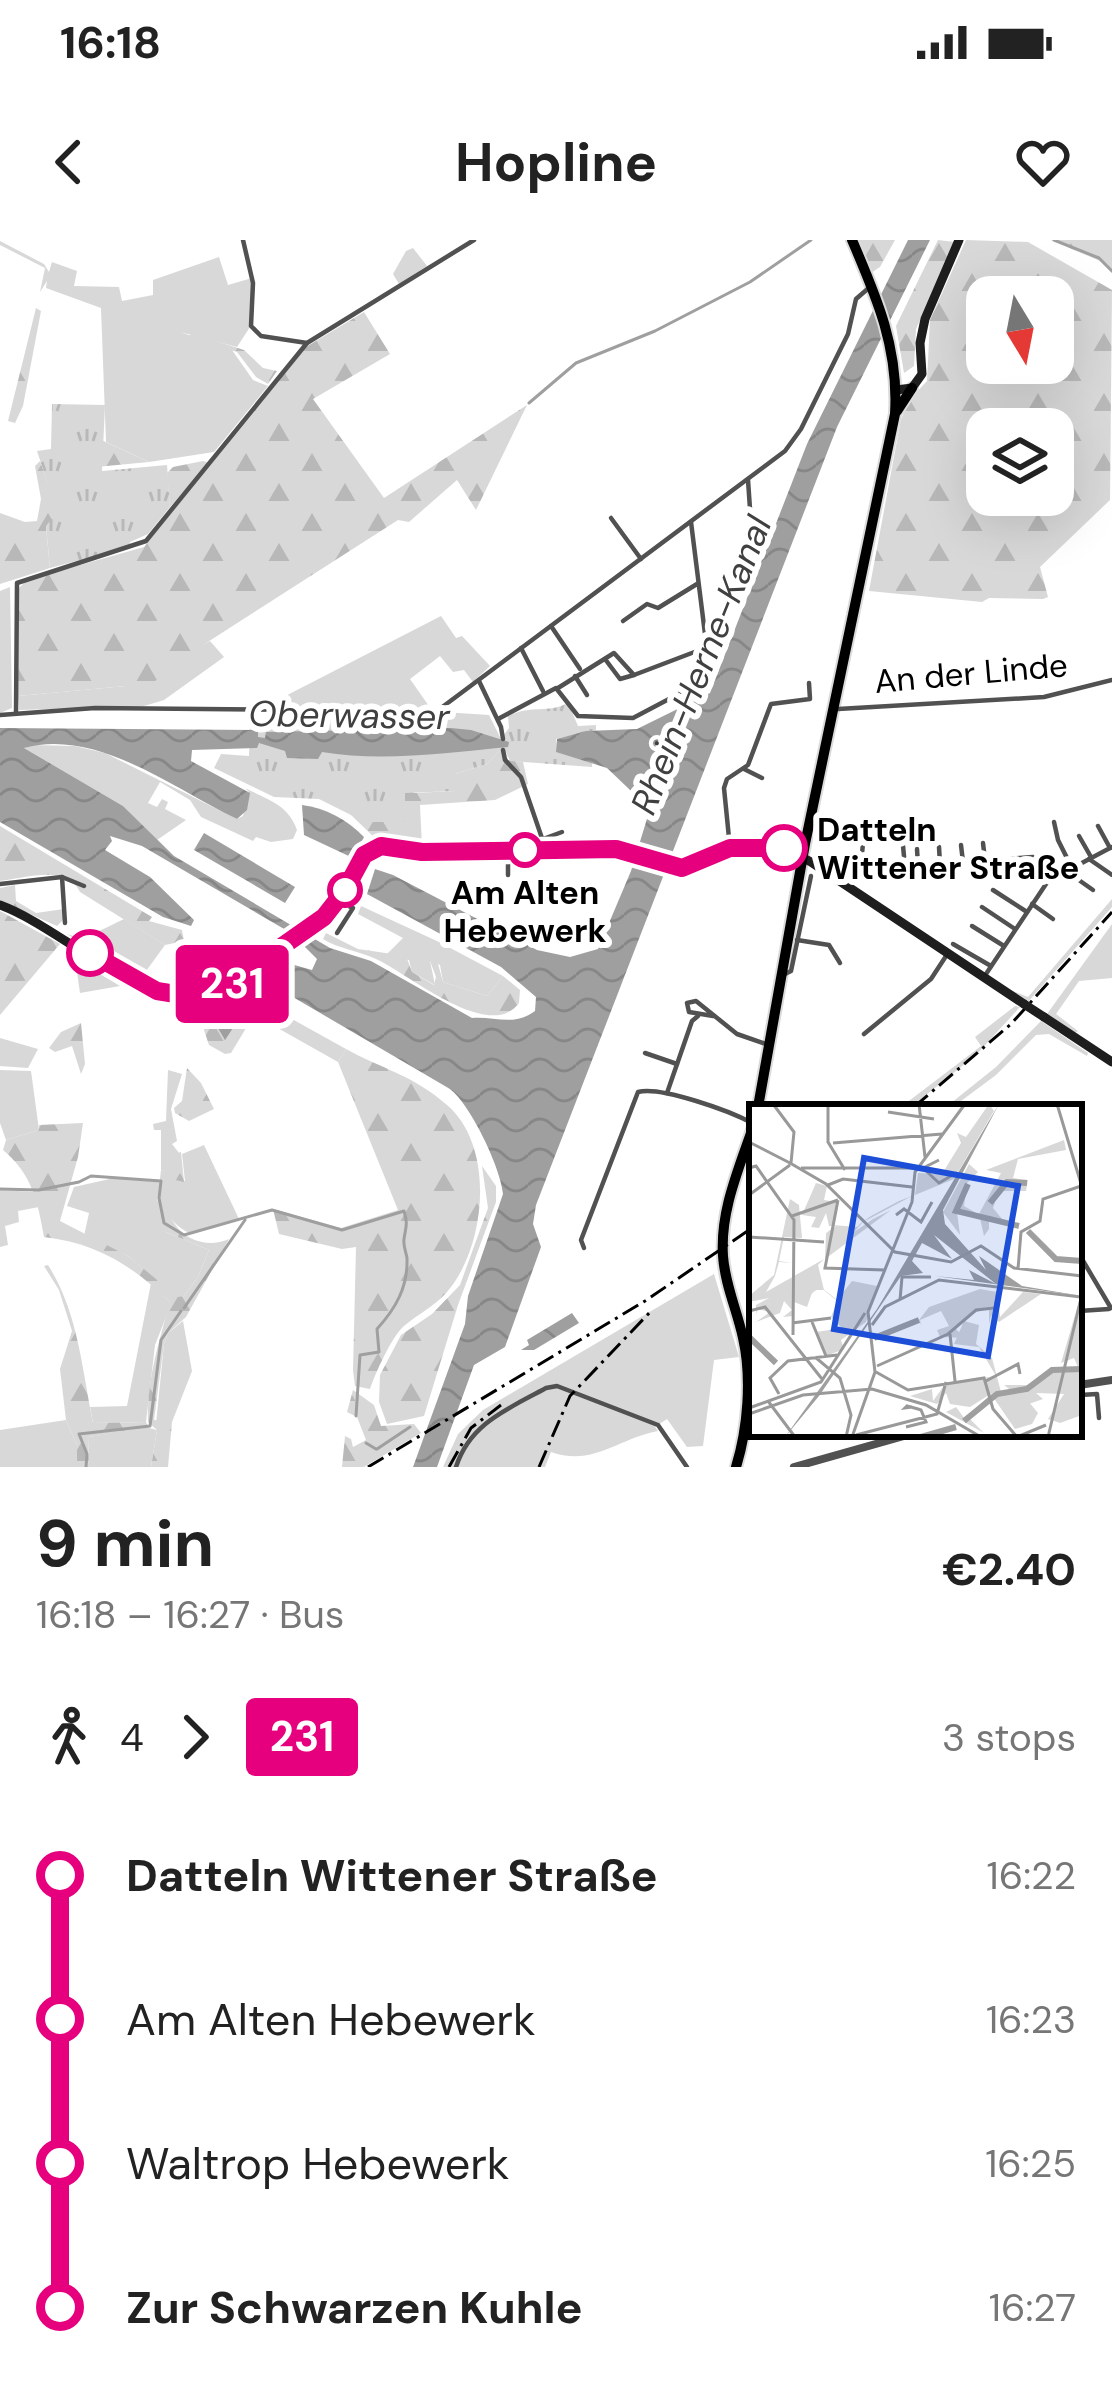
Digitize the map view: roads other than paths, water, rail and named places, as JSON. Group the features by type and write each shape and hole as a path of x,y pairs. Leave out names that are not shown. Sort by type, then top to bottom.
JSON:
{"main road":[{"path":"759,1104 802,857 895,414 890,335 852,240"},
{"path":"895,414 922,374 925,319 959,240"},
{"path":"896,386 912,380 922,361"},
{"path":"896,386 911,388"},
{"path":"0,904 40,922 157,991 188,996 208,994 293,941 338,902 364,855 385,846 416,852 508,851 544,845 634,852 691,868 730,848 784,848 951,949 984,977 1112,1062"},
{"path":"736,1467 747,1390 746,1323 727,1281 723,1240 733,1185 749,1136"}],"street":[{"path":"242,240 252,278 250,319 255,333 307,344"},
{"path":"16,713 16,583 146,542 307,344 474,240"},
{"path":"0,715 95,709 433,712 794,441 848,334 856,299 873,288"},
{"path":"748,480 753,552"},
{"path":"610,518 641,559"},
{"path":"558,688 578,716 629,719 705,680 709,671 691,522"},
{"path":"623,621 646,604 658,608 697,584"},
{"path":"551,626 587,694"},
{"path":"521,648 544,693"},
{"path":"605,658 620,679 706,648"},
{"path":"498,719 618,653 634,675"},
{"name":"An der Linde","path":"833,710 1044,697 1112,680"},
{"path":"479,681 503,739"},
{"path":"730,848 727,778 744,769 771,704 810,700 809,683"},
{"path":"503,750 505,760 521,777 544,845 562,832"},
{"path":"744,769 762,778"},
{"path":"1054,822 1069,869 1093,890"},
{"path":"984,977 1048,881 1111,847 1098,826"},
{"path":"902,836 905,867"},
{"path":"1078,836 1090,858 1112,875"},
{"path":"983,843 985,860"},
{"path":"860,871 862,844"},
{"path":"961,844 963,862"},
{"path":"939,847 940,864"},
{"path":"917,849 918,866"},
{"path":"508,851 508,875"},
{"path":"841,882 847,874 860,871 1033,857 1048,881"},
{"path":"779,974 791,971 811,876"},
{"path":"0,884 62,877 84,886"},
{"path":"62,877 65,923"},
{"path":"993,890 1027,912"},
{"path":"337,933 353,908 338,902"},
{"path":"1032,904 1053,919"},
{"path":"982,907 1015,929"},
{"path":"972,926 1004,946"},
{"path":"797,940 829,945 840,963"},
{"path":"864,1034 931,979 951,949 991,966"},
{"path":"713,1016 689,1012 687,1003 696,1001 736,1034 769,1045"},
{"path":"667,1094 692,1022 704,1014"},
{"path":"644,1053 677,1064"},
{"path":"584,1248 581,1240 634,1096 644,1089 667,1094 749,1126"},
{"path":"1082,1259 1112,1308 1082,1311"},
{"path":"1082,1389 1112,1380"},
{"path":"456,1467 464,1445 480,1426 557,1386 658,1425 687,1467"},
{"path":"1082,1391 1097,1394 1100,1418"},
{"path":"1098,1403 1112,1402"},
{"path":"794,1467 900,1437"}],"water":[{"path":"908,240 930,240 837,427 536,1205 533,1224 541,1247 505,1347 474,1365 437,1467 413,1467 465,1324 468,1296 503,1194 484,1138 450,1089 269,983 246,958 249,952 312,970 317,959 291,933 142,846 110,836 105,850 150,877 194,920 191,926 163,917 0,822 0,728 258,730 258,737 265,738 266,732 451,728 509,742 508,747 414,756 322,752 318,759 287,758 285,751 259,743 257,748 192,750 191,761 250,793 247,810 237,819 107,754 52,744 24,748 123,806 174,856 330,948 371,961 472,1018 527,1016 535,1011 536,997 501,967 367,894 375,869 537,950 570,957 598,949 631,871 650,809 607,768 556,752 557,739 586,731 637,729 710,693 807,444"},
{"path":"302,805 335,815 364,837 353,858 304,835"},
{"path":"204,833 295,887 285,903 194,850"},
{"path":"234,1008 241,1016 225,1040 212,1018"},
{"path":"572,1313 579,1323 534,1350 521,1350 529,1345 527,1340"}],"waterway":[{"path":"529,403 576,363 655,331 750,282 811,240"},
{"path":"1054,240 1099,258 1112,271"},
{"path":"0,1189 39,1190 91,1176 161,1181 164,1223 184,1235 272,1210 342,1230 404,1211 407,1258 403,1288 377,1329 379,1352 360,1355 356,1416"},
{"path":"184,1308 245,1220"},
{"path":"86,1467 87,1454 79,1434 150,1426 161,1340 181,1311"},
{"path":"377,1449 410,1427"},
{"path":"366,1443 376,1449"}],"railway":[{"path":"918,1104 1011,1024 1112,912"},
{"path":"368,1467 645,1301 749,1230"},
{"path":"539,1467 570,1396 653,1309"},
{"path":"449,1467 471,1428 501,1405"}],"place":[{"name":"Datteln Wittener Straße","path":"784,848"},
{"name":"Am Alten Hebewerk","path":"525,850"}],"water label":[{"name":"Rhein-Herne-Kanal","path":"701,665"},
{"name":"Oberwasser","path":"349,715"}]}
